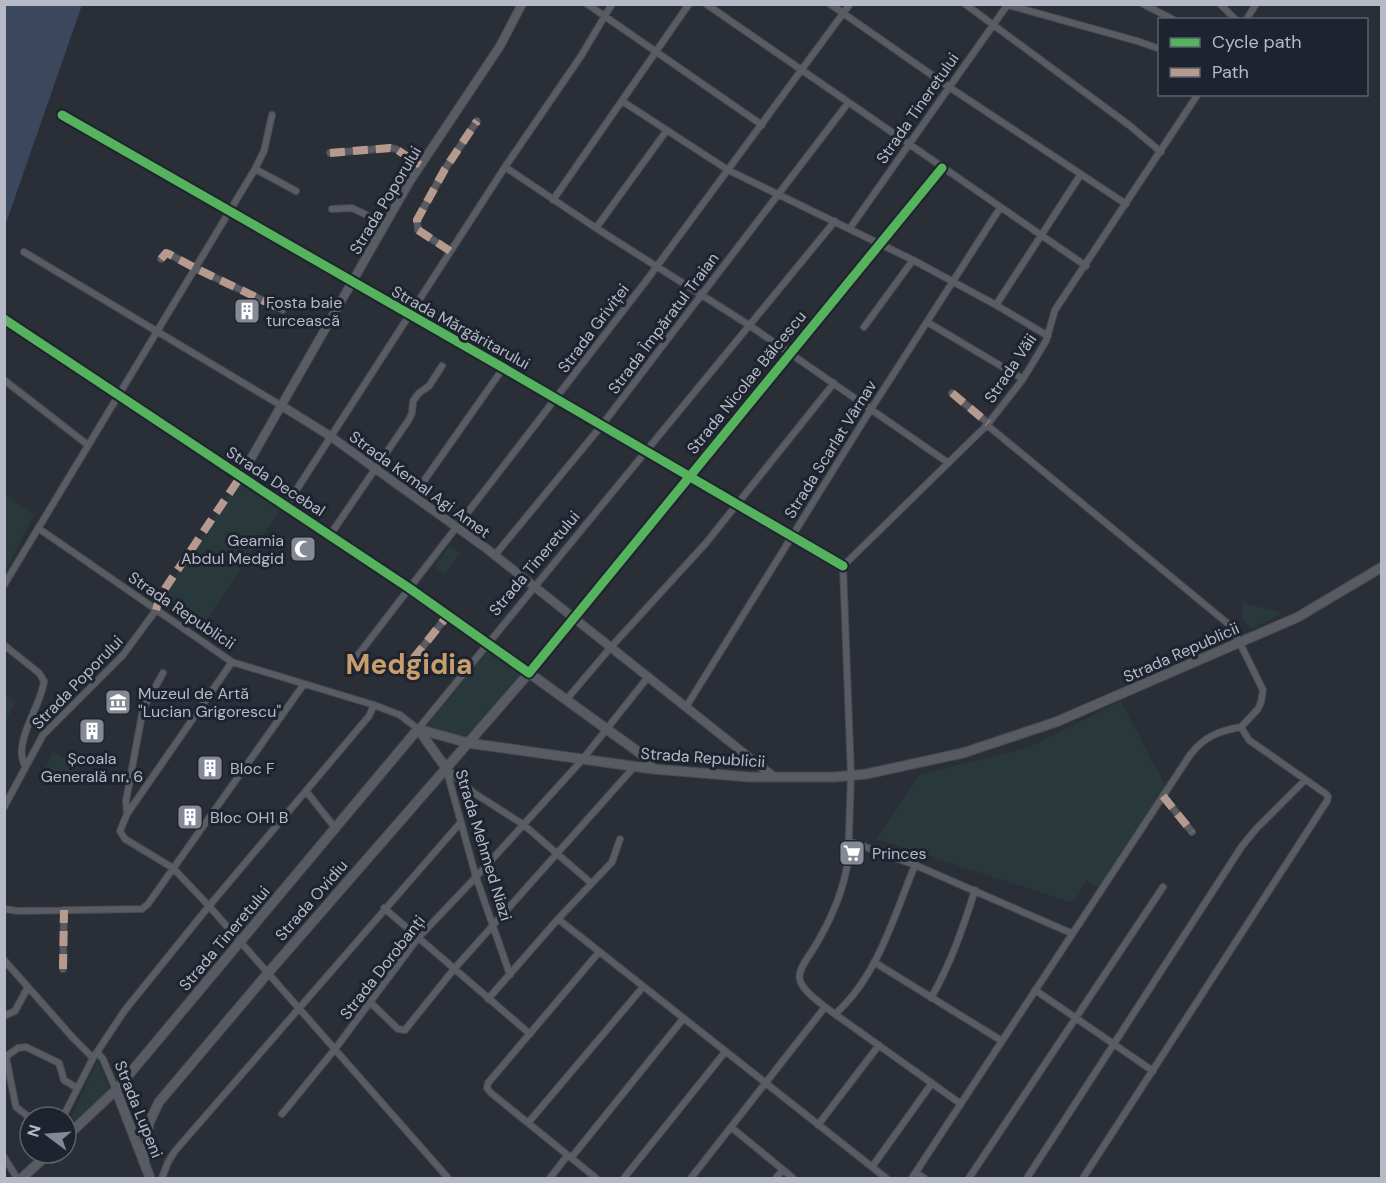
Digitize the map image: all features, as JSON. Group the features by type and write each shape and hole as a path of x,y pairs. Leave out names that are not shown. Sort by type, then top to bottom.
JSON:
{"main road":[{"name":"Strada Republicii","path":"418,729 468,743 634,767 749,777 851,776 939,760 1018,736 1104,703 1298,617 1382,567"},
{"name":"Strada Decebal","path":"529,673 644,756 653,769"},
{"name":"Strada Ovidiu","path":"144,1162 147,1130 155,1108 268,973 529,673"},
{"name":"Strada Mehmed Niazi","path":"418,729 446,768"},
{"name":"Strada Tineretului","path":"78,1126 116,1090 418,729"},
{"name":"Strada Lupeni","path":"116,1090 150,1179"},
{"path":"19,1179 35,1165"}],"street":[{"name":"Strada Poporului","path":"241,476 420,165 500,46 522,4"},
{"path":"587,4 762,125"},
{"path":"286,506 505,166 581,56 612,4"},
{"path":"553,200 689,4"},
{"path":"706,4 1086,266"},
{"path":"830,4 949,87 1126,204"},
{"name":"Strada Griviței","path":"351,664 656,267 850,4"},
{"path":"965,4 1129,125 1161,152"},
{"path":"1143,4 1170,18"},
{"path":"1220,4 1234,18"},
{"path":"1247,18 1256,4"},
{"path":"1008,5 1158,48"},
{"name":"Strada Tineretului","path":"850,228 1008,5"},
{"name":"Strada Văii","path":"843,566 987,424 1023,379 1048,336 1055,310 1197,96"},
{"path":"622,100 728,170 913,260 1048,336"},
{"name":"Strada Împăratul Traian","path":"495,555 602,425 848,103"},
{"name":"Strada Mărgăritarului","path":"62,115 556,398 843,566"},
{"path":"4,585 255,169 264,151 272,115"},
{"path":"450,251 418,230 417,220 445,169 477,121"},
{"path":"596,228 667,130"},
{"path":"330,153 390,148 396,149 420,165"},
{"path":"505,166 553,200 749,325 947,462"},
{"name":"Strada Nicolae Bălcescu","path":"529,673 789,352 942,168"},
{"path":"255,169 296,191"},
{"path":"996,305 1081,174"},
{"path":"332,209 352,208 385,224"},
{"name":"Strada Scarlat Vârnav","path":"686,707 871,409 1000,208"},
{"name":"Strada Tineretului","path":"418,729 835,221"},
{"name":"Strada Kemal Agi Amet","path":"24,252 330,436 495,555 774,777"},
{"path":"161,259 169,254 283,310"},
{"path":"864,327 913,260"},
{"name":"Strada Decebal","path":"4,319 409,588 529,673"},
{"path":"927,322 1023,379"},
{"path":"330,535 377,469 410,417 413,400 429,386 442,366"},
{"path":"414,495 504,368"},
{"path":"4,380 88,445"},
{"path":"566,700 706,543 834,383"},
{"path":"924,1179 914,1176 1071,933 1190,755 1205,738 1223,730 1241,727 1258,709 1263,695 1261,685 1232,627 952,393"},
{"name":"Strada Republicii","path":"38,528 232,662 374,705 400,715 418,729"},
{"path":"843,566 851,776 846,873 824,932 803,965 799,977 800,982 825,1007 961,1104"},
{"name":"Strada Poporului","path":"4,807 37,744 51,725 123,656 156,610"},
{"path":"413,659 448,615"},
{"path":"4,645 39,673 44,681 22,745 22,760 25,766"},
{"path":"232,662 127,814 121,826 122,836 173,868 240,941 448,1179"},
{"path":"127,814 126,801 140,720 146,700 163,673"},
{"name":"Strada Dorobanți","path":"282,1114 335,1049 418,938 582,760 648,677"},
{"path":"4,909 18,911 141,909 147,904 304,684"},
{"path":"69,1105 95,1055 136,996 369,716 374,705"},
{"path":"1083,1179 1327,801 1326,794 1250,740 1241,727"},
{"path":"370,1002 399,1029 405,1030 454,969 558,855 634,767"},
{"path":"446,768 474,794 524,825 591,883"},
{"name":"Strada Mehmed Niazi","path":"446,768 476,877 510,975"},
{"path":"436,779 443,780 450,785"},
{"path":"1027,1179 1242,846 1305,780"},
{"path":"306,791 336,828"},
{"path":"1163,796 1192,832"},
{"path":"162,1179 175,1151 460,822"},
{"path":"488,999 612,862 620,839"},
{"path":"849,841 915,865 1071,933"},
{"path":"835,1014 860,988 874,962 915,865"},
{"path":"969,1179 1074,1017 1163,886"},
{"path":"930,998 957,947 975,890"},
{"path":"384,908 530,1034"},
{"path":"63,969 64,910"},
{"path":"558,919 886,1179"},
{"path":"596,1179 488,1091 488,1083 598,952"},
{"name":"Strada Lupeni","path":"4,960 74,1039 103,1059 116,1090"},
{"path":"874,962 1002,1041"},
{"path":"4,1016 15,1011 28,987"},
{"path":"528,1123 643,987"},
{"path":"1035,990 1153,1071"},
{"path":"690,1179 825,1007"},
{"path":"550,1179 683,1019"},
{"path":"818,1125 879,1045"},
{"path":"18,1109 5,1057 18,1048 26,1047 54,1059 62,1066 64,1080 77,1088"},
{"path":"624,1179 724,1052"},
{"path":"872,1167 932,1083"},
{"path":"731,1127 793,1179"},
{"path":"4,1157 19,1179"},
{"path":"776,1179 783,1170"}],"shaded area":[{"path":"238,482 280,510 199,631 157,603"},
{"path":"5,494 35,514 5,571"},
{"path":"450,545 461,553 445,575 434,567"},
{"path":"1241,602 1283,613 1252,629 1243,620"},
{"path":"488,643 529,673 468,743 418,729"},
{"path":"5,695 15,704 5,723"},
{"path":"1121,701 1166,787 1098,888 1087,880 1073,903 876,839 919,775 1030,747"},
{"path":"53,752 79,765 70,782 45,769"},
{"path":"98,1062 110,1090 78,1121 77,1105 96,1064 93,1063"}],"water":[{"path":"4,5 82,5 5,226"}],"marked path":[{"path":"450,251 418,230 417,220 445,169 477,121"},
{"path":"330,153 390,148 396,149 420,165"},
{"path":"161,259 166,253 169,254 283,310"},
{"path":"952,393 988,423"},
{"path":"156,610 160,596 241,476"},
{"path":"413,659 448,615"},
{"path":"1163,796 1192,832"},
{"path":"63,969 64,910"}],"cycle path":[{"path":"62,115 843,566"},
{"path":"4,319 409,588 529,673 942,168"}],"place":[{"name":"Fosta baie turcească","path":"247,311"},
{"name":"Geamia Abdul Medgid","path":"303,549"},
{"name":"Muzeul de Artă \"Lucian Grigorescu\"","path":"118,702"},
{"name":"Școala Generală nr. 6","path":"92,731"},
{"name":"Bloc F","path":"210,768"},
{"name":"Bloc OH1 B","path":"190,817"},
{"name":"Princes","path":"852,853"}],"district":[{"name":"Medgidia","path":"409,664"}]}
